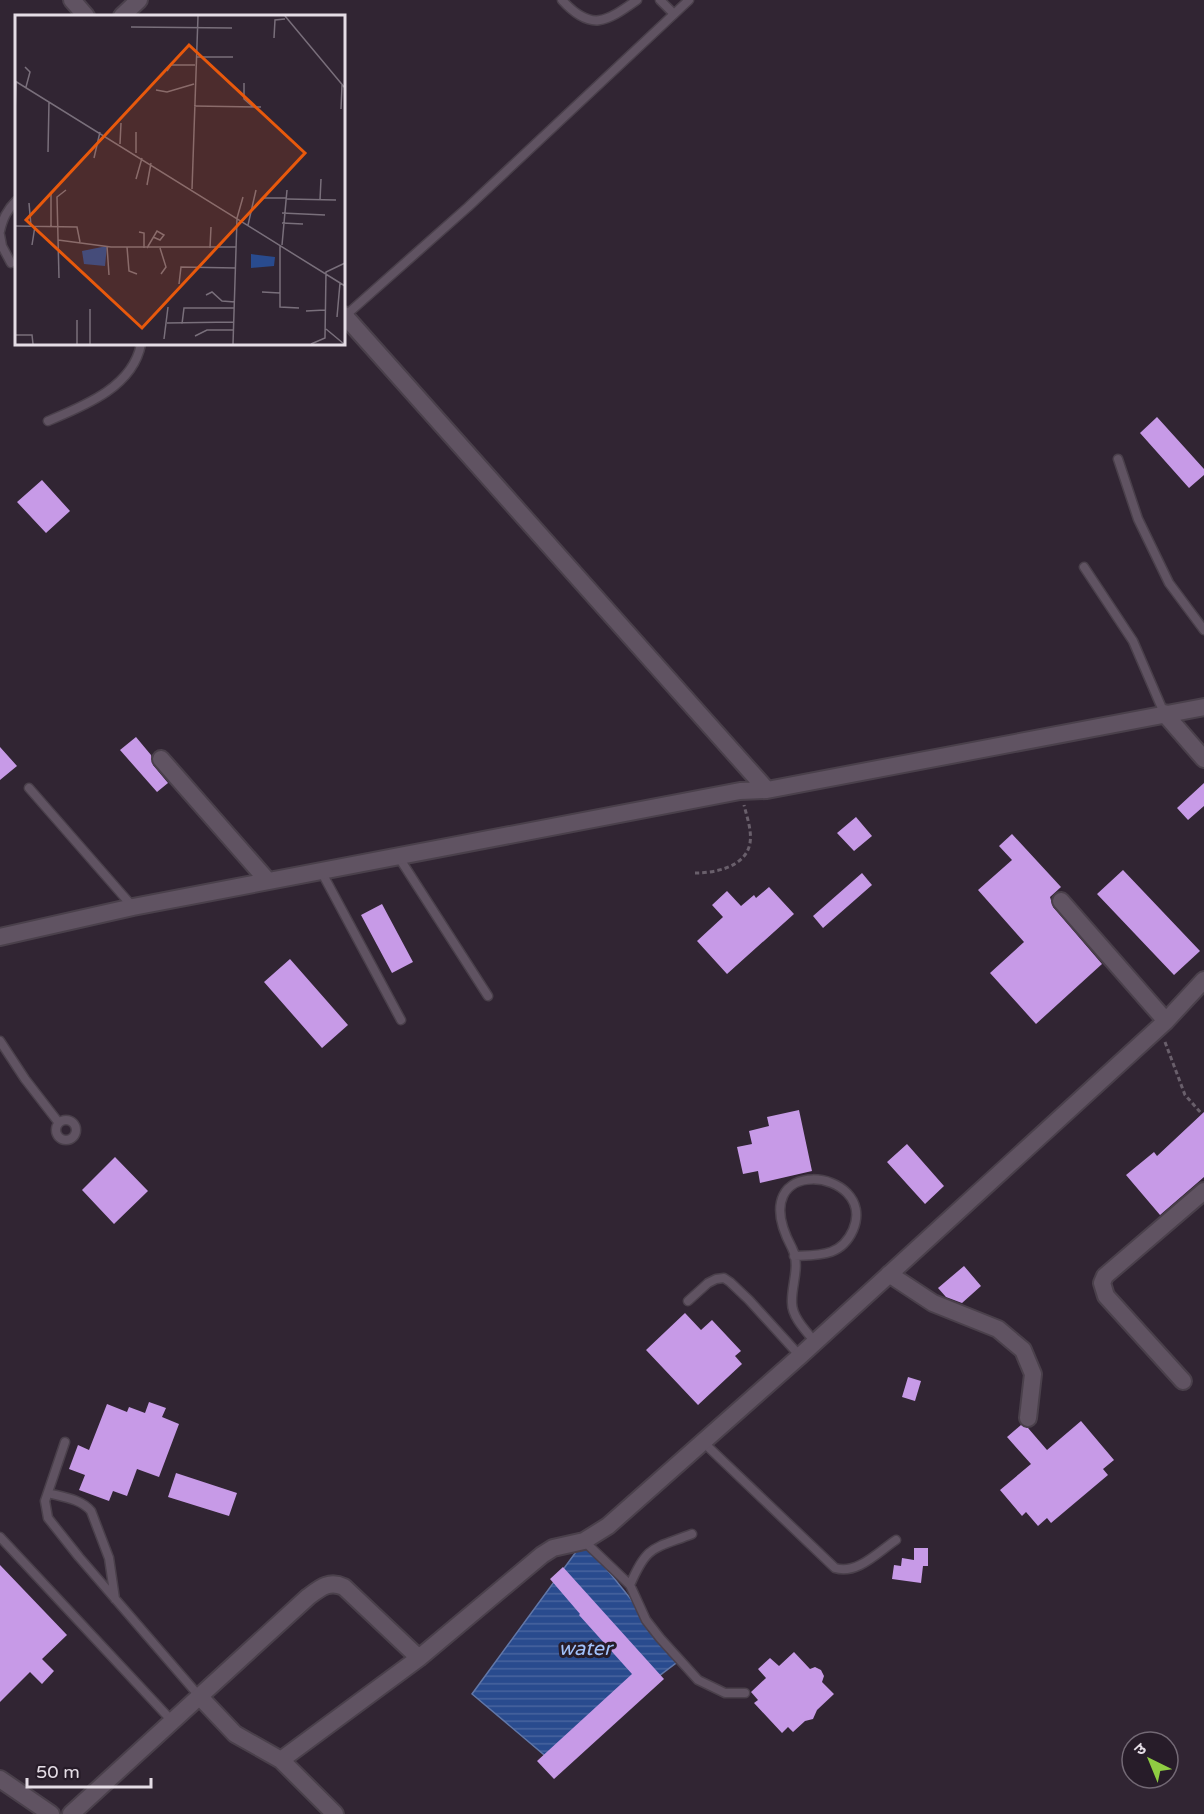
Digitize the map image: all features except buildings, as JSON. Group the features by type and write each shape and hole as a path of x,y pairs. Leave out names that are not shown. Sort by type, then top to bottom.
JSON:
{"street":[{"path":"72,0 85,15"},
{"path":"123,15 139,0"},
{"path":"345,317 767,790"},
{"path":"0,937 133,907 398,856 740,791 767,790 1204,707"},
{"path":"1164,713 1204,759"},
{"path":"161,759 268,881"},
{"path":"1061,900 1162,1023"},
{"path":"281,1760 419,1658 549,1550 584,1541 608,1526 800,1356 1162,1023 1204,980"},
{"path":"1183,1381 1106,1296 1102,1283 1105,1276 1204,1191"},
{"path":"889,1274 933,1303 998,1329 1023,1350 1034,1374 1028,1418"},
{"path":"81,1811 229,1668 308,1597 327,1584 344,1587 419,1658"},
{"path":"200,1697 235,1734 281,1760 335,1814"},
{"path":"0,1779 51,1814"}],"lane":[{"path":"562,0 574,13 586,19 599,21 616,14 637,0"},
{"path":"660,0 674,14"},
{"path":"345,315 468,207 689,0"},
{"path":"11,263 0,233 2,220 15,202"},
{"path":"48,421 86,404 120,381 134,362 141,345"},
{"path":"1118,459 1138,519 1168,583 1204,630"},
{"path":"1084,567 1133,641 1164,713"},
{"path":"29,788 133,907"},
{"path":"398,856 488,996"},
{"path":"321,871 400,1020"},
{"path":"0,1041 25,1079 59,1123"},
{"path":"794,1256 832,1252 852,1233 855,1222 853,1201 848,1192 839,1185 826,1180 794,1183 780,1199 779,1215 796,1268 792,1303 797,1318 815,1342"},
{"path":"687,1301 708,1282 716,1278 724,1278 743,1294 800,1356"},
{"path":"65,1442 45,1505 48,1518 200,1697"},
{"path":"703,1442 835,1568 852,1570 896,1540"},
{"path":"48,1493 79,1501 92,1511 109,1558 115,1599"},
{"path":"630,1585 639,1563 650,1551 692,1534"},
{"path":"0,1537 173,1722"},
{"path":"584,1541 630,1585 646,1620 698,1680 724,1693 745,1693"}],"path":[{"path":"695,873 733,865 748,850 750,842 748,822 740,791"},
{"path":"1162,1023 1185,1095 1202,1113"}],"water":[{"name":"water","path":"584,1541 680,1660 549,1759 472,1694"}]}
